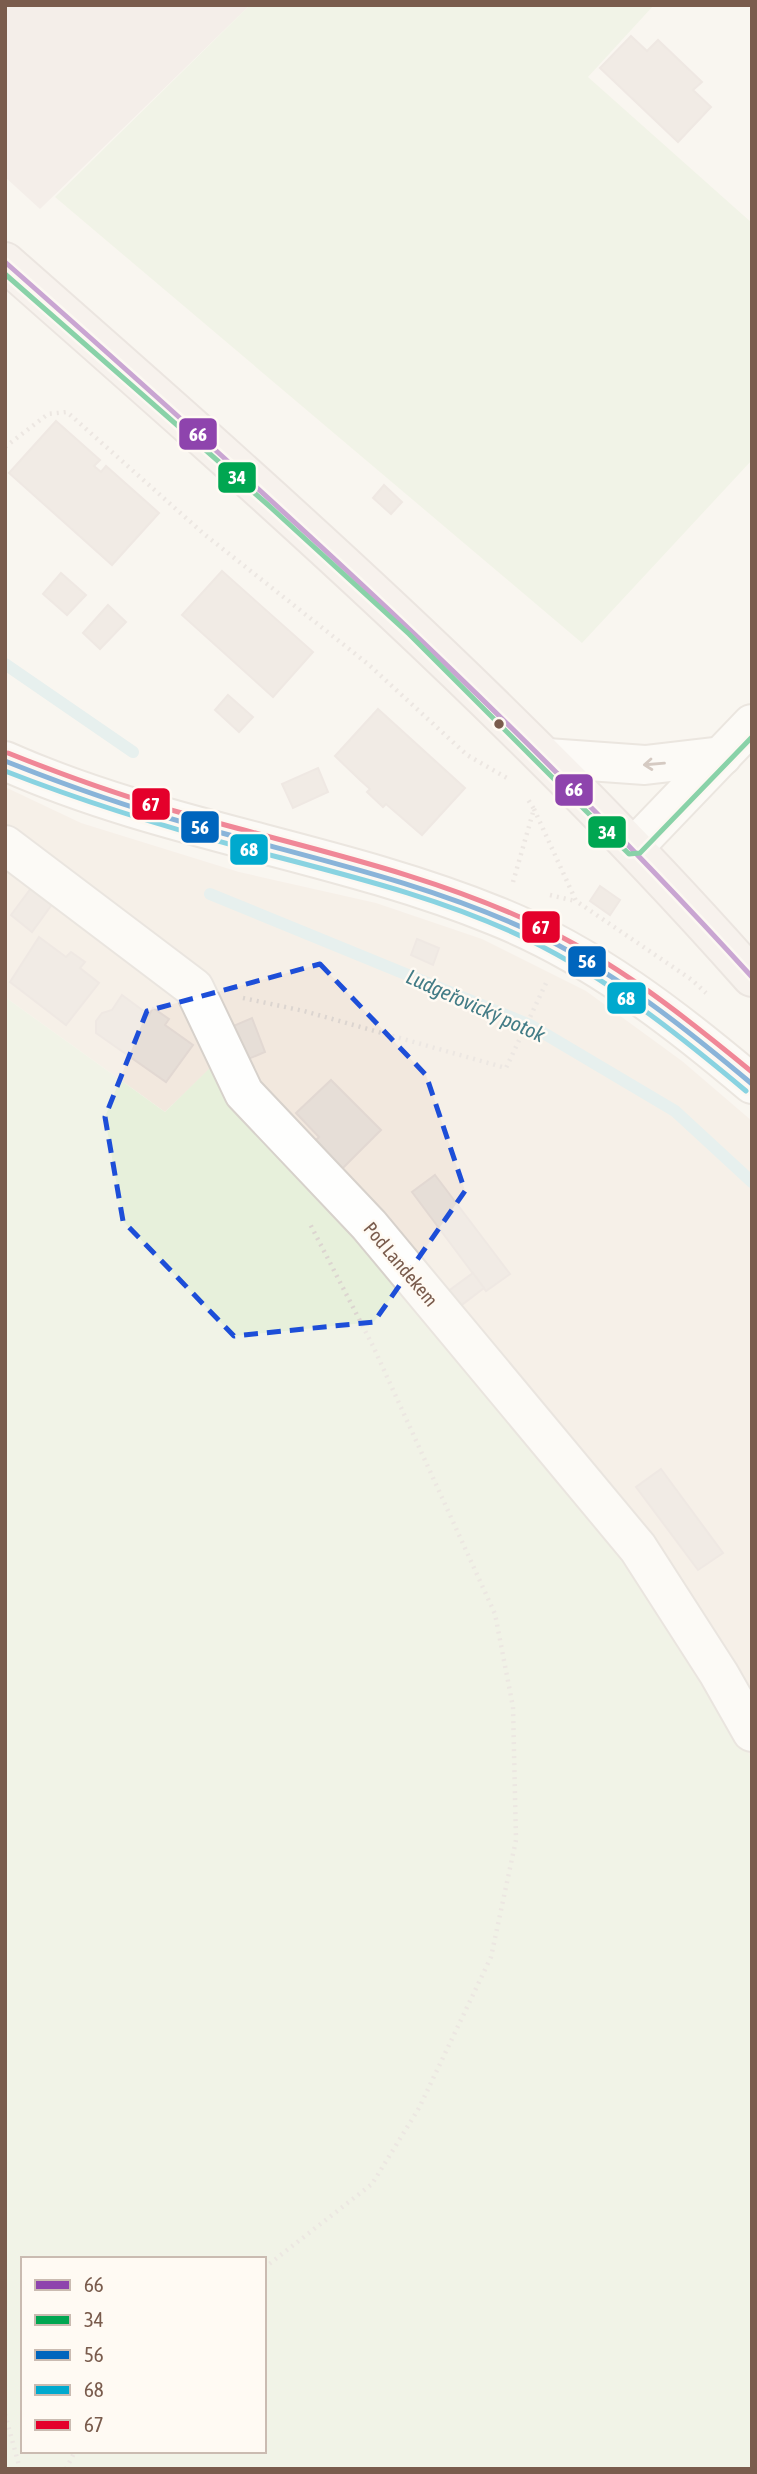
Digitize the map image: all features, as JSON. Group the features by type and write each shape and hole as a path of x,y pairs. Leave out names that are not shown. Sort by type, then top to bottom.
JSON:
{"main road":[{"path":"5,262 273,497 415,628 634,847 752,977"}],"street":[{"path":"634,847 752,724"},
{"path":"547,758 645,765 722,756"},
{"path":"5,761 131,806 355,868 498,916 559,946 647,1000 752,1084"},
{"name":"Pod Landekem","path":"5,845 194,988 244,1093 369,1225 638,1548 719,1674 752,1732"}],"path":[{"path":"5,447 48,414 67,411 204,534 368,664 467,755 509,779"},
{"path":"524,793 576,901 692,980 712,999"},
{"path":"498,916 512,886 534,809"},
{"path":"194,988 304,1012 506,1068 549,977"},
{"path":"266,2266 372,2184 419,2108 491,1957 516,1840 513,1707 495,1614 373,1346"},
{"path":"5,2414 20,2469"},
{"path":"66,2469 74,2453"}],"highlighted area":[{"path":"320,964 426,1075 465,1191 374,1322 234,1336 123,1221 105,1117 147,1011"}],"shaded area":[{"path":"5,5 250,5 40,209 5,177"},
{"path":"5,787 81,823 239,872 376,903 482,939 586,991 682,1061 752,1121 752,1760 724,1708 217,1062 165,1112 5,997"}],"green space":[{"path":"250,5 654,5 588,77 752,223 752,460 582,643 55,197"},
{"path":"5,997 165,1112 217,1061 630,1557 724,1708 752,1760 752,2469 5,2469"}],"building":[{"path":"631,36 647,51 658,40 702,82 693,90 711,107 678,142 600,68"},
{"path":"56,421 100,460 94,466 101,472 106,466 159,513 112,565 9,473"},
{"path":"384,485 402,502 391,514 373,498"},
{"path":"222,571 313,652 273,697 182,615"},
{"path":"61,573 86,595 67,615 43,594"},
{"path":"108,605 126,622 100,649 83,633"},
{"path":"228,695 253,717 239,732 215,710"},
{"path":"378,709 465,788 422,835 386,804 383,807 367,792 370,789 335,756"},
{"path":"318,768 328,792 293,808 282,784"},
{"path":"600,886 620,900 610,915 590,901"},
{"path":"31,888 53,903 32,932 11,915"},
{"path":"39,937 66,957 71,952 85,962 80,968 99,983 66,1025 10,982"},
{"path":"417,939 439,948 433,965 411,955"},
{"path":"122,995 149,1015 153,1008 169,1019 165,1025 193,1045 166,1082 96,1033 96,1021 102,1013 112,1010"},
{"path":"252,1018 265,1052 241,1062 231,1027"},
{"path":"331,1080 381,1130 336,1175 315,1141 319,1137 296,1113"},
{"path":"435,1175 510,1274 486,1291 412,1192"},
{"path":"473,1273 484,1288 459,1307 447,1292"},
{"path":"661,1469 723,1553 698,1570 636,1487"}],"waterway":[{"name":"Ludgeřovický potok","path":"5,664 133,752"},
{"name":"Ludgeřovický potok","path":"210,894 530,1025 675,1111 752,1182"}],"transit line":[{"name":"66","path":"5,262 198,434 388,609 573,789 752,977"},
{"name":"34","path":"5,274 267,504 409,634 629,854 640,853 752,737"},
{"name":"67","path":"8,753 143,802 364,862 492,905 592,954 647,990 752,1072"},
{"name":"56","path":"5,761 140,810 403,883 446,897 530,931 589,963 646,1000 752,1084"},
{"name":"68","path":"5,771 125,813 216,841 355,877 496,925 559,955 615,990 669,1028 746,1091"}]}
